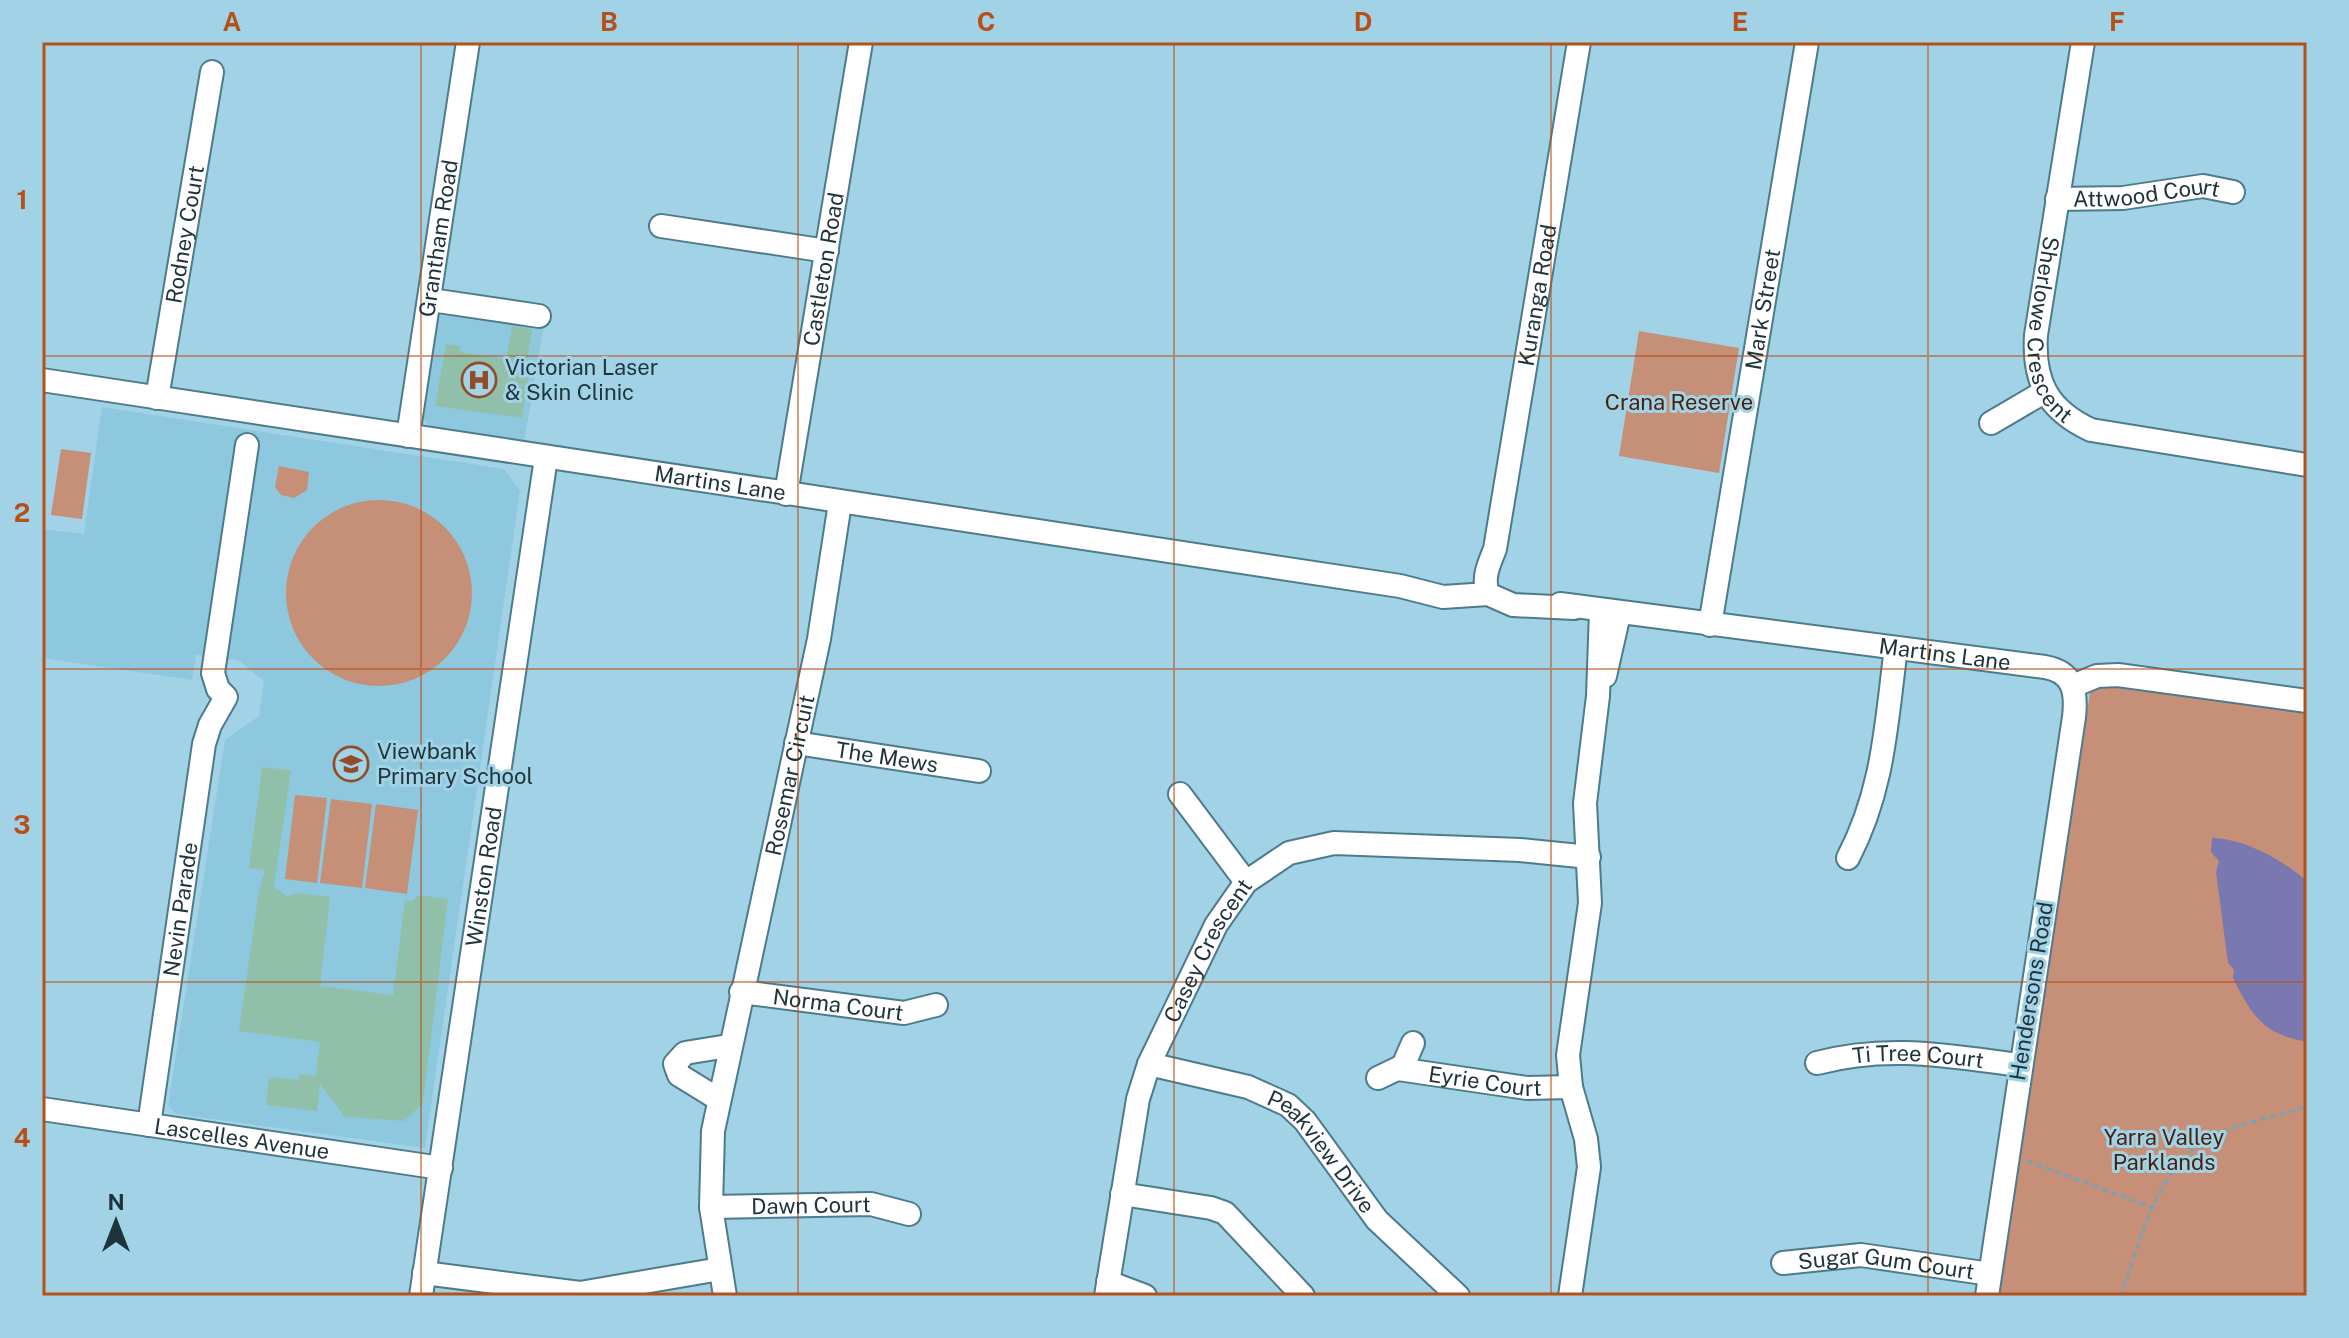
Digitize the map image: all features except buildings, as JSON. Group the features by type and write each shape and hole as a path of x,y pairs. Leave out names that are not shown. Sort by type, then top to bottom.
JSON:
{"street":[{"name":"Grantham Road","path":"408,436 468,42"},
{"name":"Castleton Road","path":"786,494 861,42"},
{"name":"Kuranga Road","path":"1489,589 1579,42"},
{"name":"Mark Street","path":"1710,625 1807,42"},
{"name":"Sherlowe Crescent","path":"2083,42 2036,335 2037,374 2044,392 2063,413 2091,430 2307,465"},
{"name":"Rodney Court","path":"157,398 212,72"},
{"name":"Attwood Court","path":"2057,199 2123,198 2203,186 2233,192"},
{"path":"661,226 827,251"},
{"path":"431,300 539,316"},
{"name":"Martins Lane","path":"42,380 1400,586 1459,598 1489,589 1513,605 1574,608 2055,669 2073,686"},
{"path":"1991,423 2044,392"},
{"name":"Nevin Parade","path":"149,1125 204,744 210,725 226,697 218,689 213,673 247,445"},
{"name":"Winston Road","path":"421,1296 546,458"},
{"name":"Rosemar Circuit","path":"725,1296 711,1207 710,1157 718,1099 819,639 840,503"},
{"path":"1570,1296 1589,1167 1586,1139 1571,1087 1569,1042 1590,903 1587,774 1610,613"},
{"path":"1848,858 1864,826 1877,786 1896,648"},
{"path":"2073,686 2097,676 2118,675 2307,701"},
{"name":"Hendersons Road","path":"1988,1285 2074,717 2073,686"},
{"name":"The Mews","path":"796,743 979,771"},
{"path":"1180,794 1246,882"},
{"name":"Casey Crescent","path":"1107,1289 1138,1099 1149,1064 1216,925 1246,882 1289,853 1334,843 1589,851"},
{"name":"Norma Court","path":"741,992 904,1013 936,1005"},
{"name":"Eyrie Court","path":"1413,1043 1388,1074 1527,1088 1571,1087"},
{"path":"718,1099 679,1075 675,1064 685,1053 728,1046"},
{"name":"Ti Tree Court","path":"1817,1063 1866,1051 1891,1050 2019,1065"},
{"name":"Peakview Drive","path":"1149,1064 1248,1087 1288,1105 1305,1121 1377,1220 1458,1296"},
{"name":"Lascelles Avenue","path":"42,1109 441,1168"},
{"path":"1122,1194 1225,1213 1303,1296"},
{"name":"Dawn Court","path":"711,1207 871,1204 909,1214"},
{"name":"Sugar Gum Court","path":"1783,1263 1861,1255 1988,1285"},
{"path":"424,1273 580,1293 720,1269"},
{"path":"1107,1289 1145,1296"}],"path":[{"path":"2120,1296 2151,1207 2178,1162 2222,1132 2307,1107"},
{"path":"2008,1153 2151,1207"}],"shaded area":[{"path":"440,297 546,312 524,443 432,428 424,420 422,408"},
{"name":"Viewbank Primary School","path":"102,407 504,469 520,491 425,1148 176,1114 168,1106 225,740 259,716 264,681 238,660 196,655 192,680 42,658 42,529 84,534"},
{"path":"2212,838 2238,842 2263,852 2307,881 2307,1042 2269,1028 2253,1013 2233,978 2234,970 2228,963 2216,872 2219,861 2211,852"}],"green space":[{"name":"Crana Reserve","path":"1639,331 1739,348 1719,473 1619,456"},
{"path":"61,449 91,453 82,519 51,515"},
{"path":"279,466 309,472 307,490 294,498 281,495 275,487"},
{"path":"379,500 415,507 445,527 465,557 472,593 465,629 445,659 415,679 379,686 343,679 313,659 293,629 286,593 293,557 313,527 343,507"},
{"name":"Yarra Valley Parklands","path":"2102,683 2307,711 2307,1296 1996,1296 2090,693"},
{"path":"295,795 327,798 317,883 285,879"},
{"path":"331,799 372,804 362,888 320,883"},
{"path":"376,804 418,810 407,894 365,888"}],"place":[{"name":"Victorian Laser & Skin Clinic","path":"479,380"},
{"name":"Viewbank Primary School","path":"351,764"}]}
